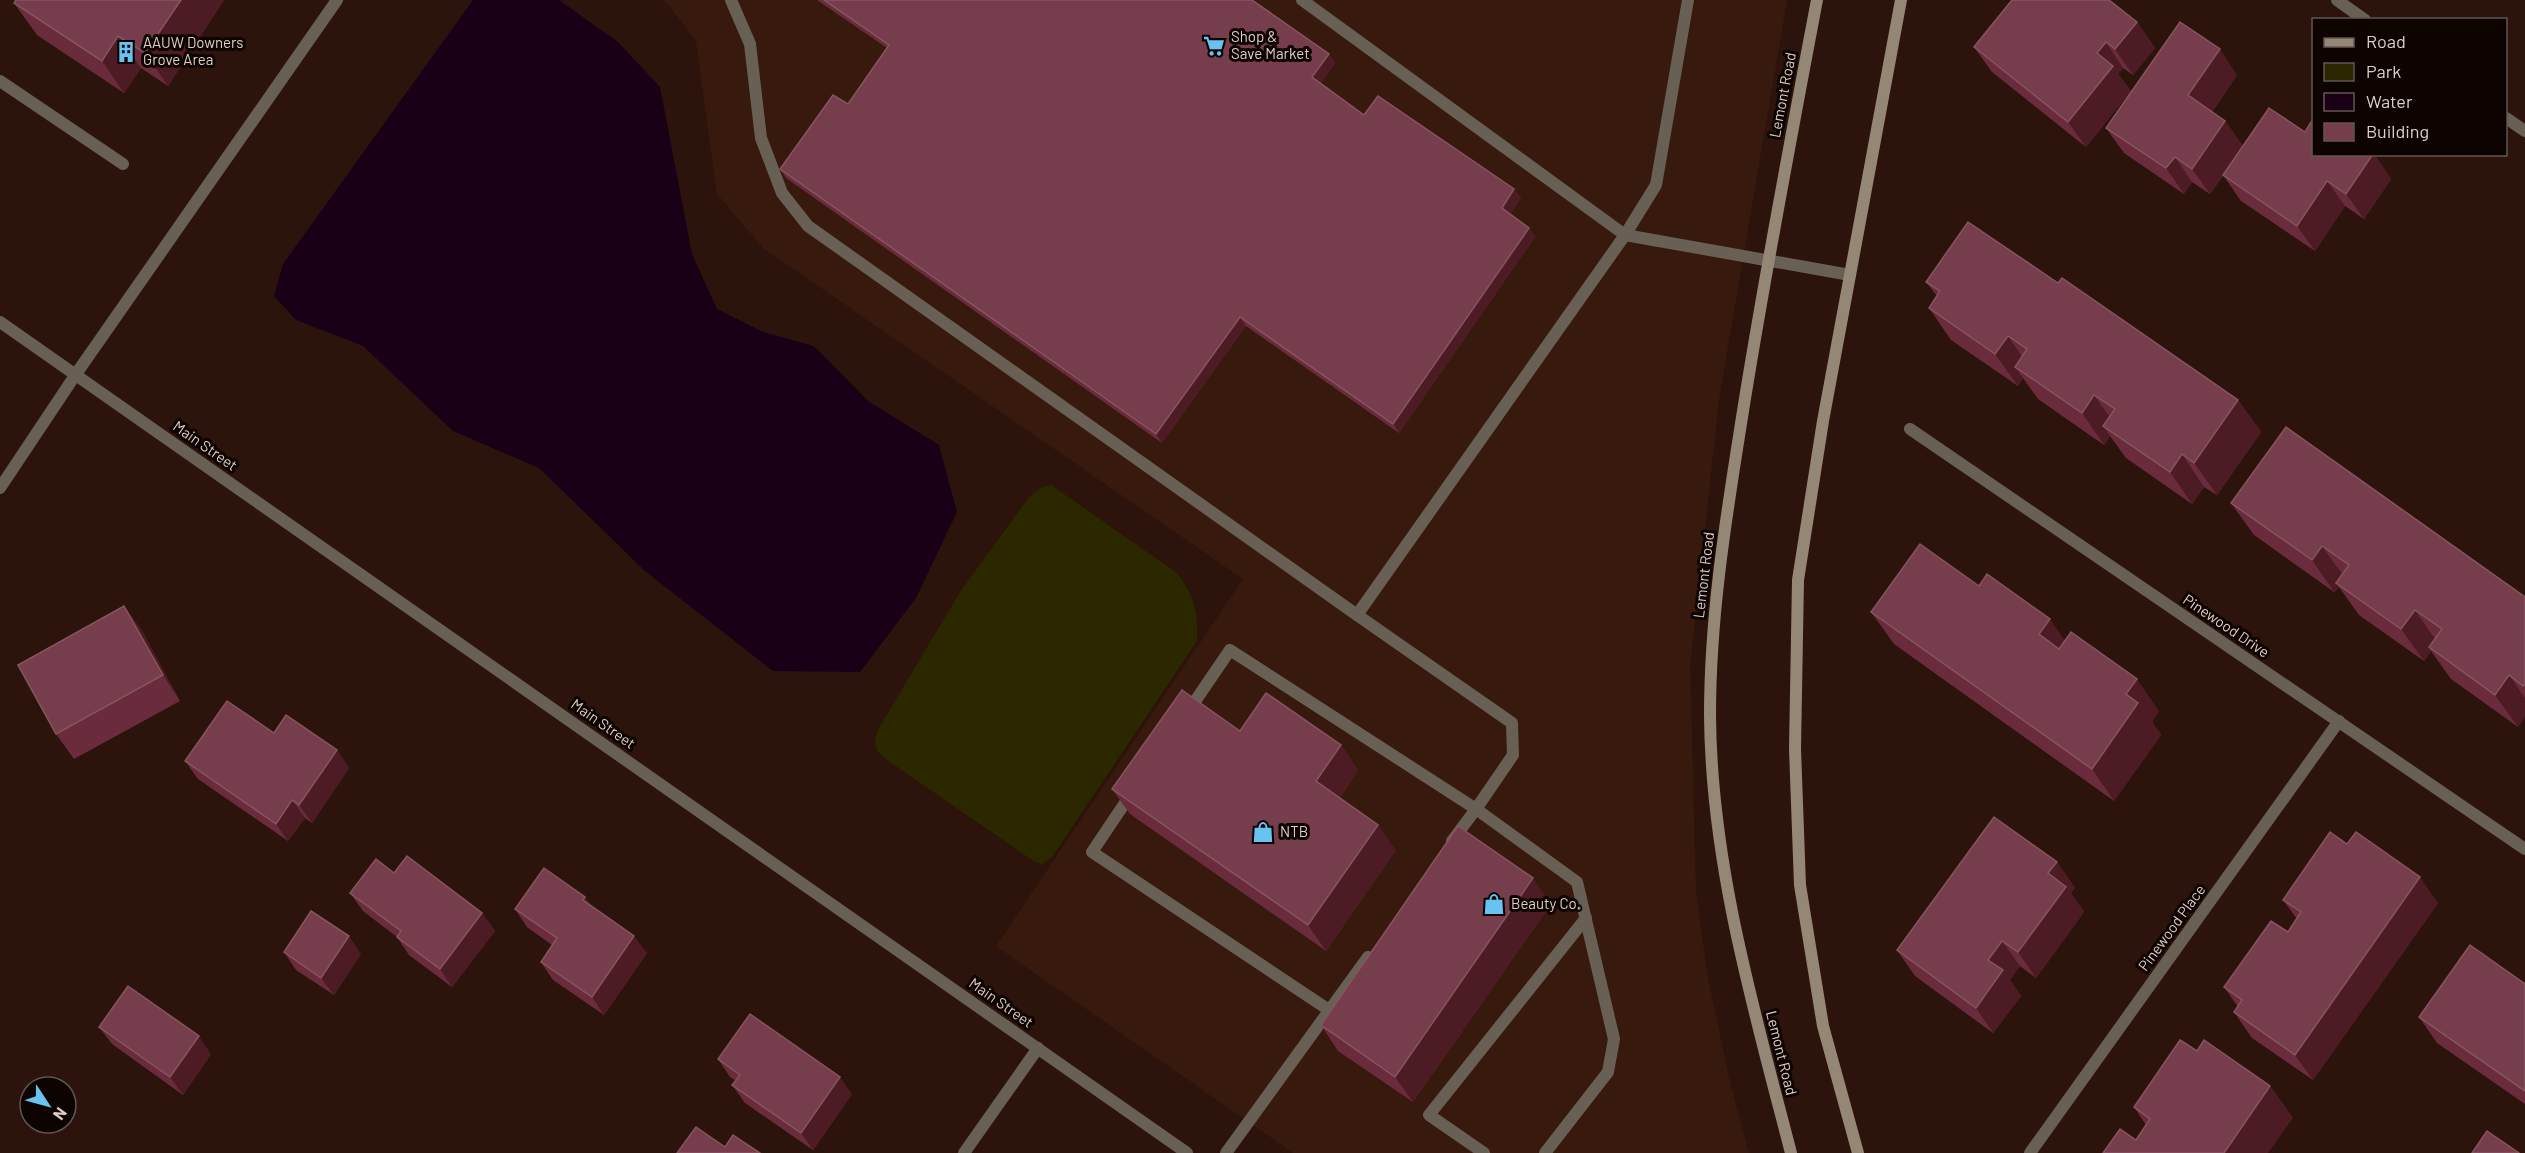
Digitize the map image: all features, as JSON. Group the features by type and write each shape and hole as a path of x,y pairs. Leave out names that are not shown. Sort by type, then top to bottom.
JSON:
{"main road":[{"name":"Lemont Road","path":"1791,1153 1750,992 1718,838 1710,716 1714,606 1767,261 1817,0"},
{"path":"1858,1153 1823,1026 1802,897 1795,749 1798,580 1823,421 1901,0"}],"street":[{"path":"0,488 76,374 337,0"},
{"path":"731,0 750,44 761,138 782,193 808,226 1512,723 1514,755 1448,848"},
{"path":"1302,0 1625,235 1850,275"},
{"path":"1357,615 1625,235 1656,184 1688,0"},
{"path":"2337,0 2362,18"},
{"path":"0,81 123,164"},
{"path":"2507,119 2525,131"},
{"name":"Main Street","path":"0,322 1187,1153"},
{"name":"Pinewood Drive","path":"1910,429 2525,849"},
{"path":"1177,727 1230,650 1476,809 1577,882 1614,1039 1608,1072 1545,1153"},
{"name":"Pinewood Place","path":"2030,1153 2339,721"},
{"path":"1138,784 1092,852 1329,1010"},
{"path":"1484,1153 1429,1115 1586,918"},
{"path":"1226,1153 1378,943"},
{"path":"964,1153 1038,1048"}],"shaded area":[{"path":"663,0 1787,0 1719,399 1690,667 1696,892 1708,979 1731,1086 1749,1153 1293,1153 996,946 1243,579 763,248 717,194 696,41"}],"green space":[{"path":"1051,485 1177,573 1192,597 1197,621 1197,641 1052,857 1042,864 1035,862 887,760 879,753 875,742 879,728 960,592 1030,496 1042,487"}],"water":[{"path":"473,0 559,0 618,42 660,87 692,254 717,309 763,332 814,346 868,401 939,445 957,512 916,598 860,672 773,671 645,571 539,468 453,431 363,346 296,320 274,296 283,264"}],"building":[{"path":"16,0 181,0 145,53 118,36 102,61 14,3"},
{"path":"824,0 1252,0 1329,54 1312,77 1364,115 1378,96 1514,189 1502,208 1529,228 1393,424 1240,317 1156,434 780,169 833,95 848,104 889,45"},
{"path":"2012,0 2109,0 2137,22 2115,49 2106,42 2097,53 2113,66 2068,122 1974,47"},
{"path":"2180,22 2220,49 2188,95 2225,121 2192,169 2175,157 2166,168 2106,128"},
{"path":"2269,108 2305,132 2312,121 2312,156 2372,156 2346,194 2327,181 2297,226 2223,175"},
{"path":"1968,222 2058,283 2062,278 2238,400 2194,463 2182,454 2170,472 2103,426 2115,409 2094,395 2082,413 2015,367 2027,349 2008,336 1995,354 1929,308 1940,291 1926,282"},
{"path":"2286,427 2525,597 2525,684 2523,686 2509,675 2495,695 2429,647 2442,629 2415,610 2401,629 2336,583 2349,565 2322,546 2312,560 2231,503"},
{"path":"1920,544 1979,586 1987,574 2050,619 2039,634 2059,649 2071,632 2137,679 2126,694 2138,703 2092,769 1871,612"},
{"path":"124,606 163,675 56,734 18,665"},
{"name":"NTB","path":"1182,690 1240,731 1266,693 1341,745 1316,781 1378,825 1308,925 1112,789"},
{"path":"227,701 274,733 286,715 337,750 299,805 292,800 276,824 185,761"},
{"path":"1994,817 2057,862 2048,873 2066,887 2018,952 2002,941 1988,960 2003,970 1976,1008 1897,950"},
{"path":"1458,826 1533,878 1395,1077 1321,1025"},
{"path":"2330,832 2347,844 2356,832 2420,877 2295,1055 2234,1012 2242,1000 2224,987 2271,921 2288,932 2301,912 2283,900"},
{"path":"407,856 482,913 440,969 397,937 401,931 350,893 376,859 394,873"},
{"path":"544,868 585,897 583,900 634,936 592,997 541,962 557,938 515,909"},
{"path":"311,911 349,936 321,978 284,952"},
{"path":"2470,945 2525,984 2525,1091 2419,1017"},
{"path":"128,986 199,1036 170,1077 99,1027"},
{"path":"750,1014 840,1077 801,1133 732,1085 740,1075 718,1059"},
{"path":"2180,1040 2197,1051 2204,1040 2270,1086 2224,1153 2103,1153 2120,1129 2136,1140 2150,1119 2134,1107"},
{"path":"696,1127 725,1147 733,1135 760,1153 677,1153"},
{"path":"2487,1131 2519,1153 2472,1153"}],"place":[{"name":"Shop & Save Market","path":"1214,46"},
{"name":"AAUW Downers Grove Area","path":"126,52"},
{"name":"NTB","path":"1263,832"},
{"name":"Beauty Co.","path":"1494,904"}]}
